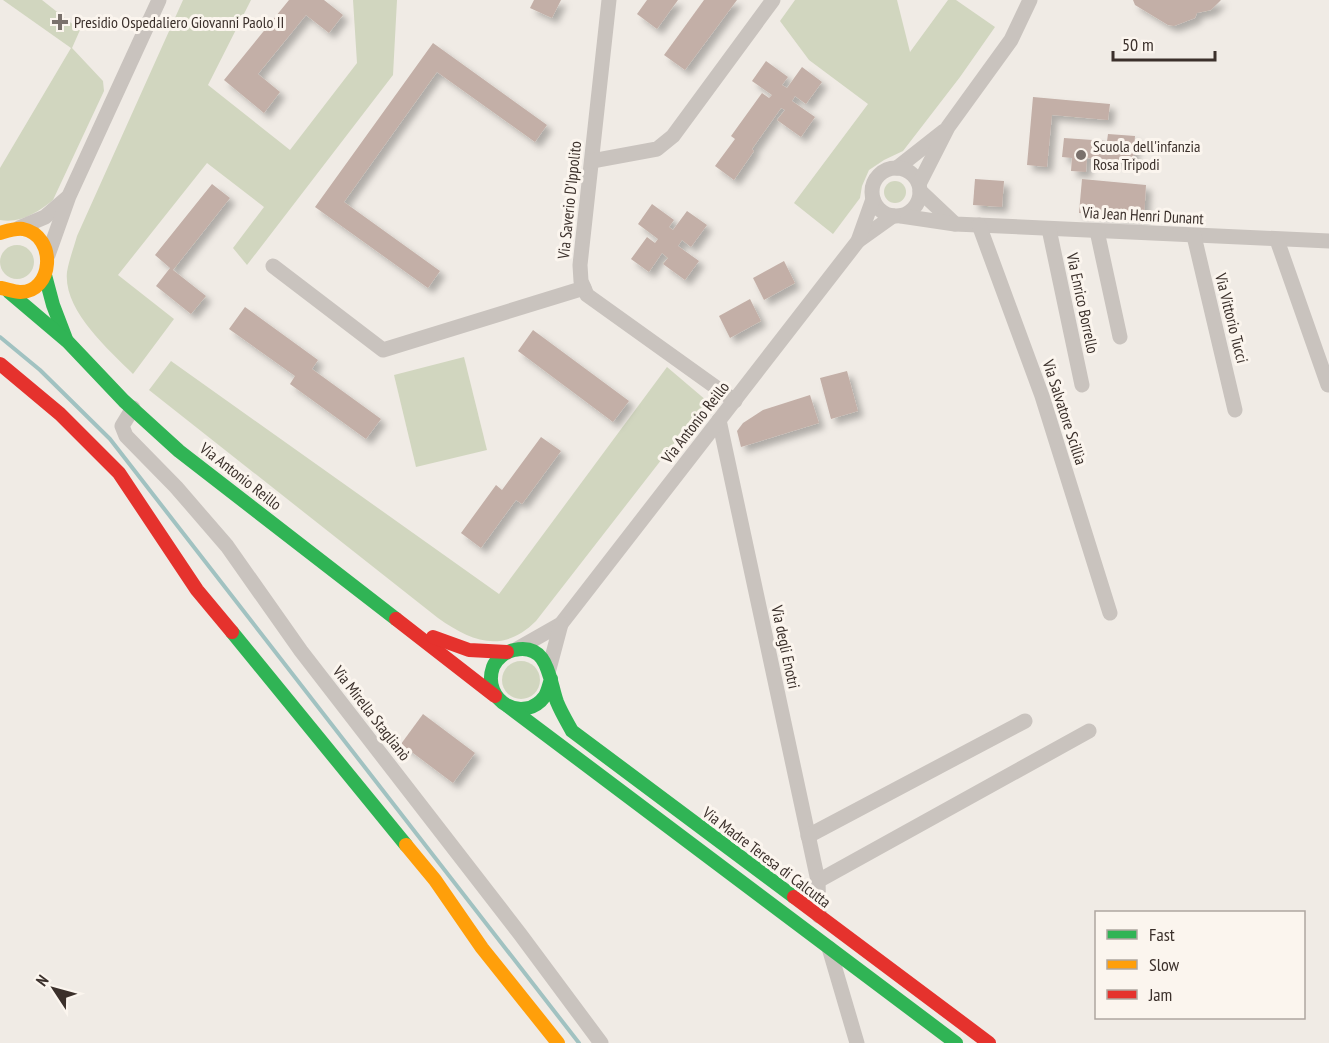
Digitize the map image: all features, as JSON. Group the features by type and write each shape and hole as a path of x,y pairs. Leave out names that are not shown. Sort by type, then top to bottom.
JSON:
{"main road":[{"path":"0,233 19,228 30,231 45,245 49,265 39,284 30,290 20,292 5,290"},
{"name":"Via Antonio Reillo","path":"45,275 53,305 68,342"},
{"name":"Via Antonio Reillo","path":"5,290 68,342 179,452 405,624 495,696"},
{"path":"0,364 60,414 119,473 197,590 435,880 482,948 558,1043"},
{"name":"Via Antonio Reillo","path":"405,624 461,649 481,654 512,651"},
{"path":"509,707 519,710 538,705 550,689 550,674 544,660 537,653 527,650 512,651 499,658 490,677 495,696 509,707 829,948 956,1043"},
{"name":"Via Madre Teresa di Calcutta","path":"550,674 560,708 572,731 989,1043"}],"street":[{"path":"48,255 69,196 159,0"},
{"name":"Via Saverio D'Ippolito","path":"584,288 580,265 609,0"},
{"path":"592,161 657,149 673,136 773,0"},
{"path":"955,224 920,188 910,173 897,168 890,169 877,178 873,184 873,199 880,211 897,216 909,213 915,207 919,199 920,188 948,127 1011,40 1030,0"},
{"path":"897,168 948,127"},
{"path":"19,228 45,217 69,196"},
{"name":"Via Antonio Reillo","path":"512,651 561,624 858,241 873,199"},
{"name":"Via Antonio Reillo","path":"858,241 897,216"},
{"name":"Via Jean Henri Dunant","path":"897,216 955,224 1277,240 1329,240"},
{"name":"Via Salvatore Scillìa","path":"979,225 1042,396 1110,613"},
{"name":"Via Enrico Borrello","path":"1049,229 1082,384"},
{"path":"1097,231 1120,337"},
{"name":"Via Vittorio Tucci","path":"1194,236 1235,410"},
{"path":"1277,240 1328,385"},
{"path":"273,266 383,350 584,288 587,295 735,401"},
{"name":"Via Mirella Staglianò","path":"133,408 122,426 126,436 176,487 227,546 301,651 520,933 601,1043"},
{"name":"Via degli Enotri","path":"719,420 818,880 819,916"},
{"name":"Via Antonio Reillo","path":"550,674 561,624"},
{"path":"808,836 1025,720"},
{"path":"818,880 1089,731"},
{"path":"829,948 857,1043"}],"green space":[{"path":"3,0 42,0 80,30 72,48 103,81 104,91 53,200 22,219 7,221 0,220 0,168 71,48"},
{"path":"183,0 251,0 208,85 290,150 357,63 353,0 397,0 393,75 247,265 233,248 264,207 207,163 118,275 174,319 133,374 89,328 72,300 67,272 77,236"},
{"path":"795,0 897,0 910,52 948,0 956,0 995,27 903,151 869,170 860,198 833,234 794,203 868,104 809,60 780,21"},
{"path":"891,181 899,181 906,188 906,196 899,203 891,203 884,196 884,188"},
{"path":"17,245 29,250 34,262 29,274 17,279 5,274 0,262 5,250"},
{"path":"464,357 487,450 416,467 394,375"},
{"path":"171,361 499,594 667,367 707,401 536,621 512,638 487,641 463,633 438,618 149,390"},
{"path":"521,661 535,666 540,680 535,694 521,699 507,694 502,680 507,666"}],"building":[{"path":"289,0 324,0 343,15 329,33 306,15 258,74 280,92 264,113 224,80"},
{"path":"534,0 561,0 552,18 530,8"},
{"path":"647,0 678,0 657,29 637,14"},
{"path":"704,0 737,0 685,70 664,55"},
{"path":"1133,0 1221,0 1211,10 1197,13 1195,18 1174,26 1168,25 1135,5"},
{"path":"433,43 547,125 535,142 437,72 344,202 440,271 428,288 315,207"},
{"path":"766,61 788,77 782,85 787,88 802,67 822,82 806,104 795,96 792,101 815,117 801,137 777,120 785,110 781,108 752,149 754,151 734,180 715,166 735,139 731,136 762,93 769,98 772,95 752,81"},
{"path":"1033,97 1110,104 1108,120 1052,115 1047,167 1027,165"},
{"path":"1108,134 1135,136 1133,162 1087,158 1086,172 1071,171 1072,158 1062,157 1064,138 1107,141"},
{"path":"975,179 1004,181 1002,207 973,205"},
{"path":"1082,179 1146,185 1144,218 1079,213"},
{"path":"212,184 230,198 173,270 206,296 191,314 156,286 170,268 155,255"},
{"path":"652,204 674,220 669,227 673,230 687,211 707,225 691,247 682,240 678,246 699,261 685,280 663,264 668,258 662,253 649,272 631,259 647,237 655,243 658,239 638,224"},
{"path":"784,261 795,283 764,300 753,278"},
{"path":"750,299 761,321 730,338 719,316"},
{"path":"245,307 318,360 312,369 381,419 366,439 290,384 295,376 229,329"},
{"path":"533,330 629,401 613,422 518,351"},
{"path":"847,371 858,411 831,419 820,378"},
{"path":"810,395 819,423 741,447 737,431 743,423 763,410"},
{"path":"541,437 561,451 522,504 516,500 481,548 461,533 496,485 502,490"},
{"path":"423,714 475,753 453,783 401,744"}],"waterway":[{"path":"0,337 40,370 110,439 579,1043"}],"traffic: fast":[{"path":"45,275 66,339"},
{"path":"9,292 68,342 124,401 179,451 396,619"},
{"path":"232,632 406,845"},
{"path":"551,679 550,681 548,688 548,690 545,696 536,704 516,709 499,699 493,690 491,679 494,664 504,654 526,649 541,657 546,665 549,674 552,683 557,702 572,731 794,897"},
{"path":"509,707 956,1043"}],"traffic: slow":[{"path":"0,233 23,229 34,234 42,242 47,264 45,274 39,284 31,290 18,292 1,288"},
{"path":"406,845 435,880 482,948 558,1043"}],"traffic: jam":[{"path":"0,364 60,414 119,473 197,590 232,632"},
{"path":"396,619 495,696"},
{"path":"433,637 469,650 507,652"},
{"path":"794,897 989,1043"}],"place":[{"name":"Presidio Ospedaliero Giovanni Paolo II","path":"60,22"},
{"name":"Scuola dell'infanzia Rosa Tripodi","path":"1081,155"}]}
